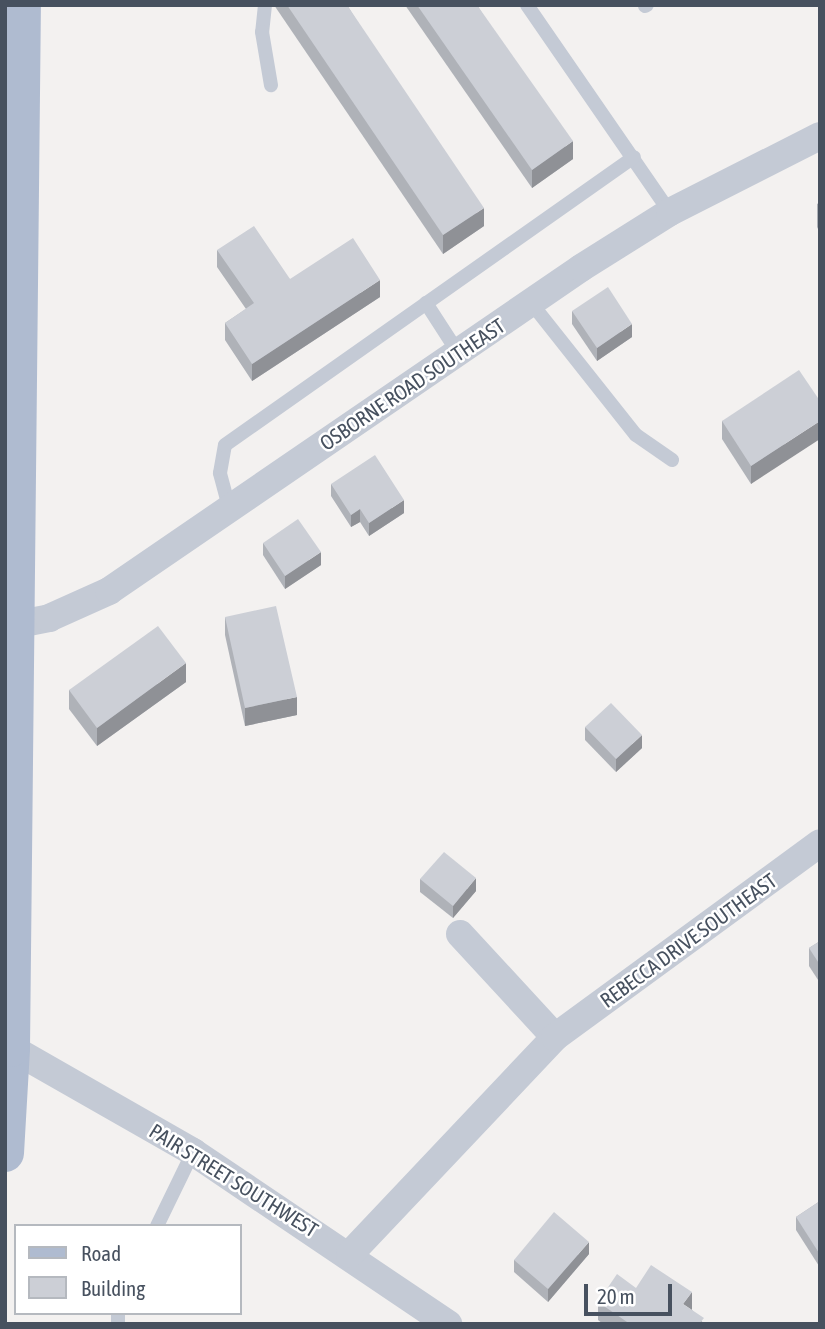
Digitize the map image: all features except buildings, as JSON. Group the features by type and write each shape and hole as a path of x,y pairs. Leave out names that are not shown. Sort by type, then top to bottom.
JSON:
{"main road":[{"path":"5,1153 15,625 22,5"}],"street":[{"name":"OSBORNE ROAD SOUTHEAST","path":"15,625 49,618 109,591 457,351 670,212 815,138"},
{"name":"REBECCA DRIVE SOUTHEAST","path":"350,1254 555,1037 820,843"},
{"path":"460,934 555,1037"},
{"name":"PAIR STREET SOUTHWEST","path":"8,1045 193,1152 350,1254 448,1324"}],"lane":[{"path":"265,5 262,32 271,85"},
{"path":"527,5 670,212"},
{"path":"229,507 220,473 225,445 634,158"},
{"path":"426,303 457,351"},
{"path":"532,304 636,436 672,460"},
{"path":"157,1224 193,1152"}]}
